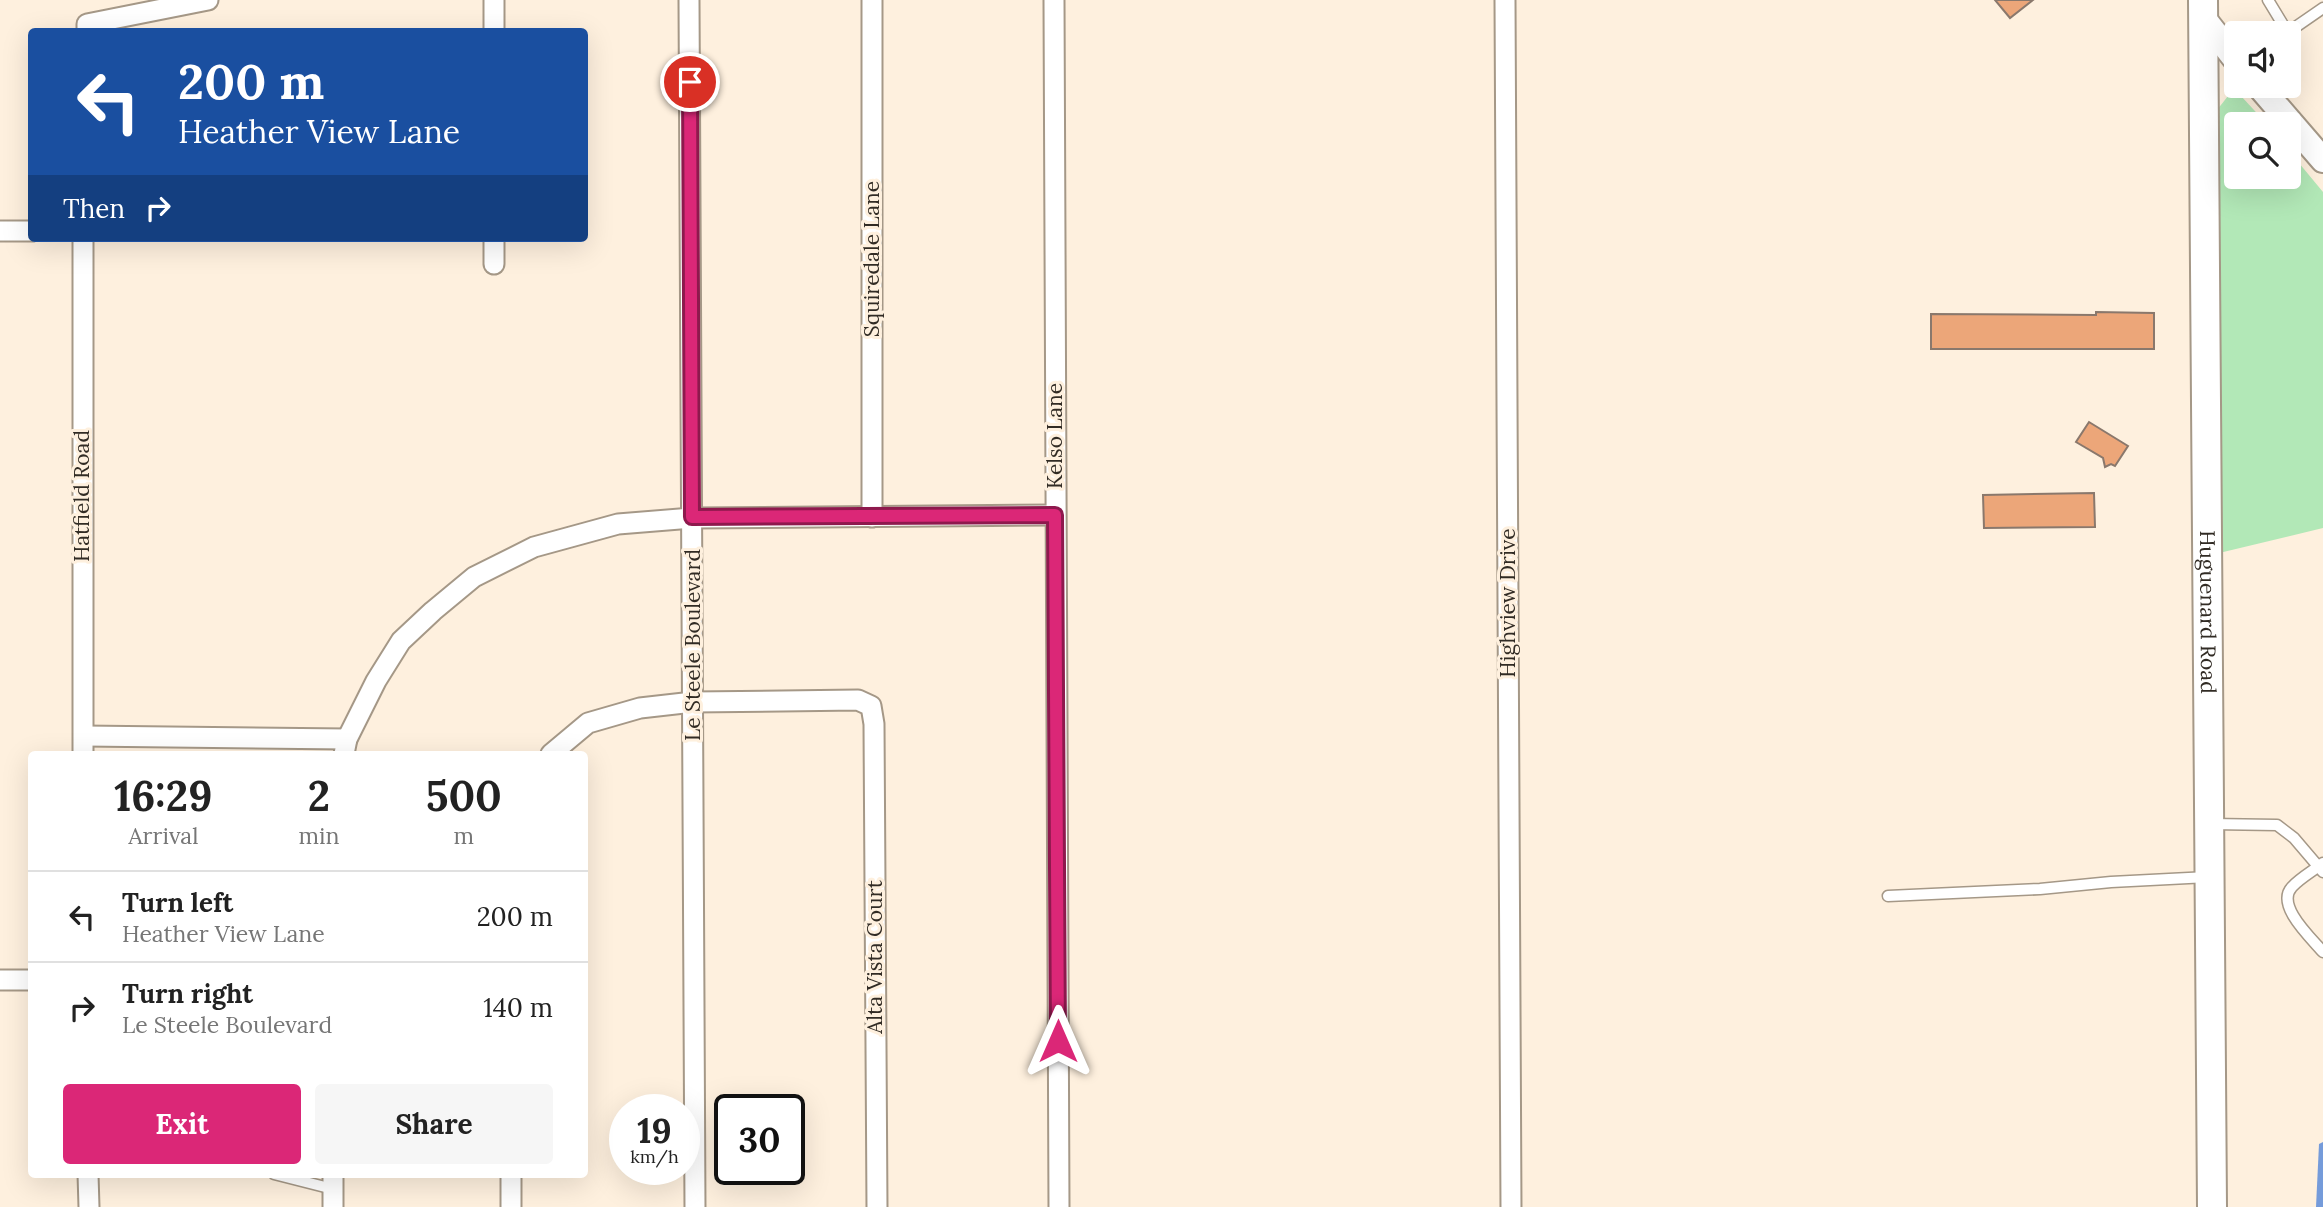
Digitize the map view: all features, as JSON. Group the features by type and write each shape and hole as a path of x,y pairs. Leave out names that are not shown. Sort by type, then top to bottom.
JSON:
{"main road":[{"name":"Huguenard Road","path":"2198,6 2212,1207"}],"street":[{"path":"87,28 208,0"},
{"path":"494,0 494,28"},
{"name":"Le Steele Boulevard","path":"689,0 695,1207"},
{"name":"Squiredale Lane","path":"872,0 872,517"},
{"name":"Kelso Lane","path":"1055,0 1059,1207"},
{"name":"Highview Drive","path":"1505,0 1511,1207"},
{"path":"2198,6 2224,43"},
{"path":"2269,98 2323,160"},
{"path":"0,231 28,231"},
{"name":"Hatfield Road","path":"83,242 83,745"},
{"path":"494,242 495,264"},
{"path":"83,745 345,747 376,681 401,641 474,577 534,547 618,524 692,517 1055,515"},
{"name":"Alta Vista Court","path":"693,702 858,700 872,706 877,1207"},
{"path":"555,751 588,723 640,708 693,702"},
{"path":"0,981 28,980"},
{"path":"88,1178 89,1207"},
{"path":"511,1178 511,1207"}],"lane":[{"path":"2268,0 2280,21"},
{"path":"2301,23 2323,8"},
{"path":"2208,824 2277,825 2294,838 2321,867 2290,889 2286,901 2290,912 2323,952"},
{"path":"1888,896 2209,877"},
{"path":"289,1178 333,1190"}],"green space":[{"path":"2226,98 2243,98 2256,112 2224,112 2224,189 2301,189 2301,165 2323,192 2323,528 2215,554 2217,110"}],"water":[{"path":"2323,1142 2323,1207 2316,1207 2319,1144"}],"building":[{"path":"1995,0 2033,0 2010,18"},
{"path":"2096,312 2154,313 2154,349 1931,349 1931,314 2096,315"},
{"path":"2089,422 2128,446 2115,466 2111,464 2105,467 2103,458 2076,442"},
{"path":"2094,493 2095,527 1984,528 1983,495"}],"route":[{"path":"690,82 692,517 1055,515 1058,1041"}]}
